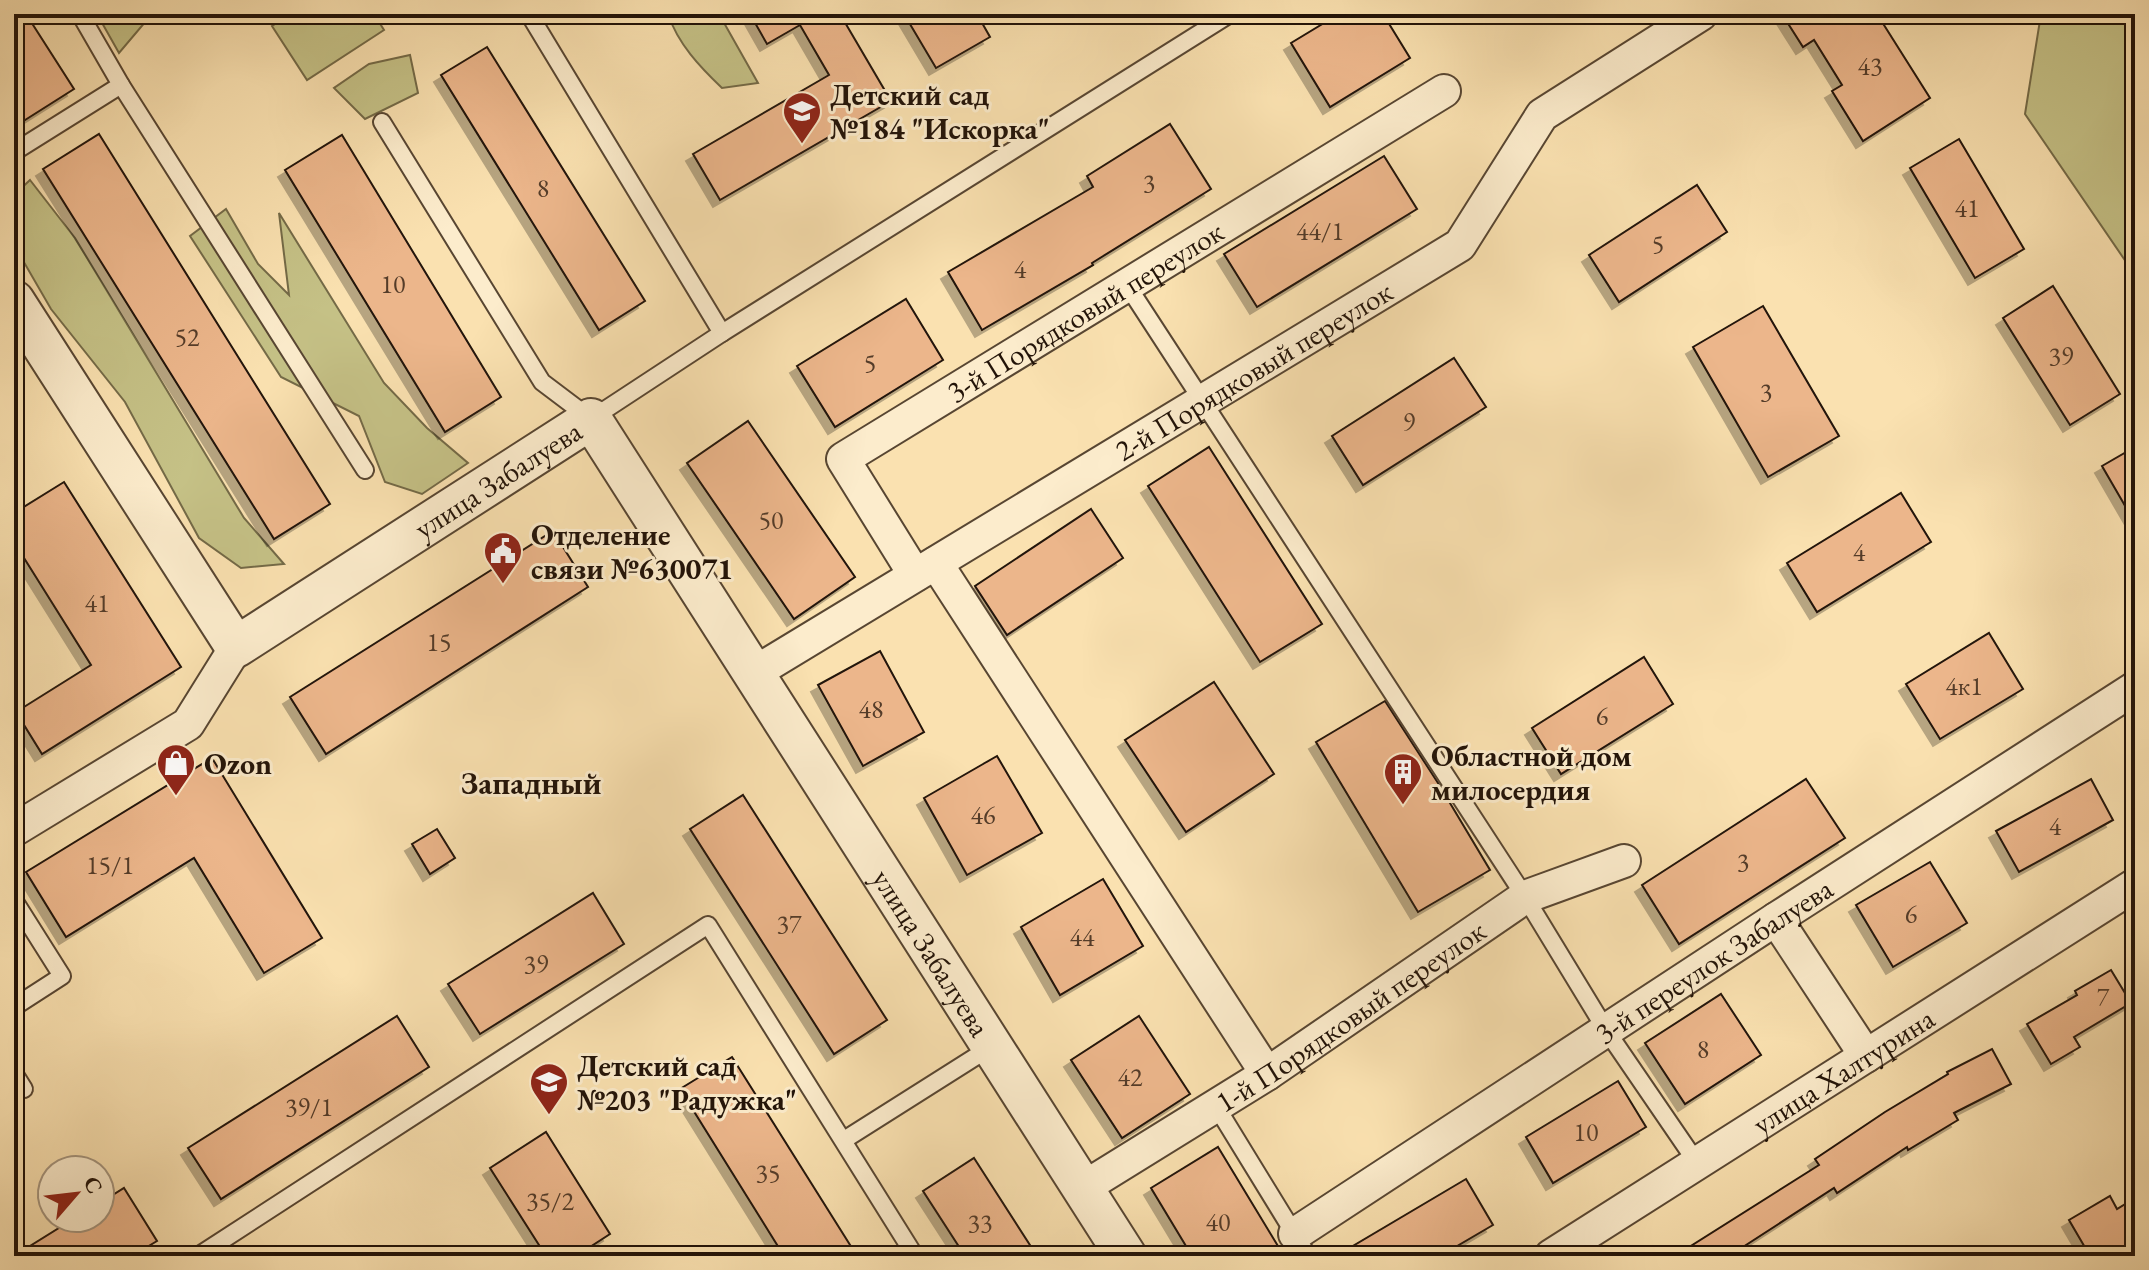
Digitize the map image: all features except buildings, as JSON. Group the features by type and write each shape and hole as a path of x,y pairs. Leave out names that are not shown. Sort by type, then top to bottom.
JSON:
{"street":[{"name":"2-й Порядковый переулок","path":"754,673 1460,245 1542,115 1701,14"},
{"name":"3-й Порядковый переулок","path":"925,569 843,459 1444,91"},
{"path":"14,301 236,647 188,724 14,830"},
{"name":"улица Забалуева","path":"236,647 591,419 1126,1256"},
{"path":"925,569 1267,1074"},
{"name":"3-й переулок Забалуева","path":"1302,1245 1606,1030 2135,688"},
{"name":"1-й Порядковый переулок","path":"1083,1188 1267,1074 1525,897 1624,861"},
{"name":"улица Халтурина","path":"1551,1256 2135,885"},
{"path":"1776,919 1866,1056"}],"lane":[{"path":"80,14 121,85 365,470"},
{"path":"529,14 722,333"},
{"path":"382,122 542,382 591,419 722,333 1230,14"},
{"path":"14,152 121,85"},
{"path":"1127,285 1525,897 1606,1030 1697,1163"},
{"path":"14,900 62,976 14,1007"},
{"path":"198,1256 708,925 915,1256"},
{"path":"844,1140 991,1047"},
{"path":"14,1073 24,1089"},
{"path":"1216,1106 1302,1245"}],"shaded area":[{"path":"97,14 152,14 119,53"},
{"path":"291,14 374,14 384,30 307,80 272,26"},
{"path":"668,14 719,14 758,83 722,88 684,45"},
{"path":"2041,14 2135,14 2135,275 2025,114"},
{"path":"410,55 418,93 365,119 334,88 369,64"},
{"path":"30,180 75,238 244,518 284,564 241,568 199,538 125,402 51,309 14,245 14,195"},
{"path":"226,209 258,264 289,295 279,213 384,383 427,428 468,463 422,494 385,482 359,416 281,377 190,236"}],"place":[{"name":"Детский сад №184 \"Искорка\"","path":"802,145"},
{"name":"Отделение связи №630071","path":"503,585"},
{"name":"Ozon","path":"176,797"},
{"name":"Областной дом милосердия","path":"1403,806"},
{"name":"Детский сад №203 \"Радужка\"","path":"549,1116"}],"district":[{"name":"Западный","path":"531,783"}]}
